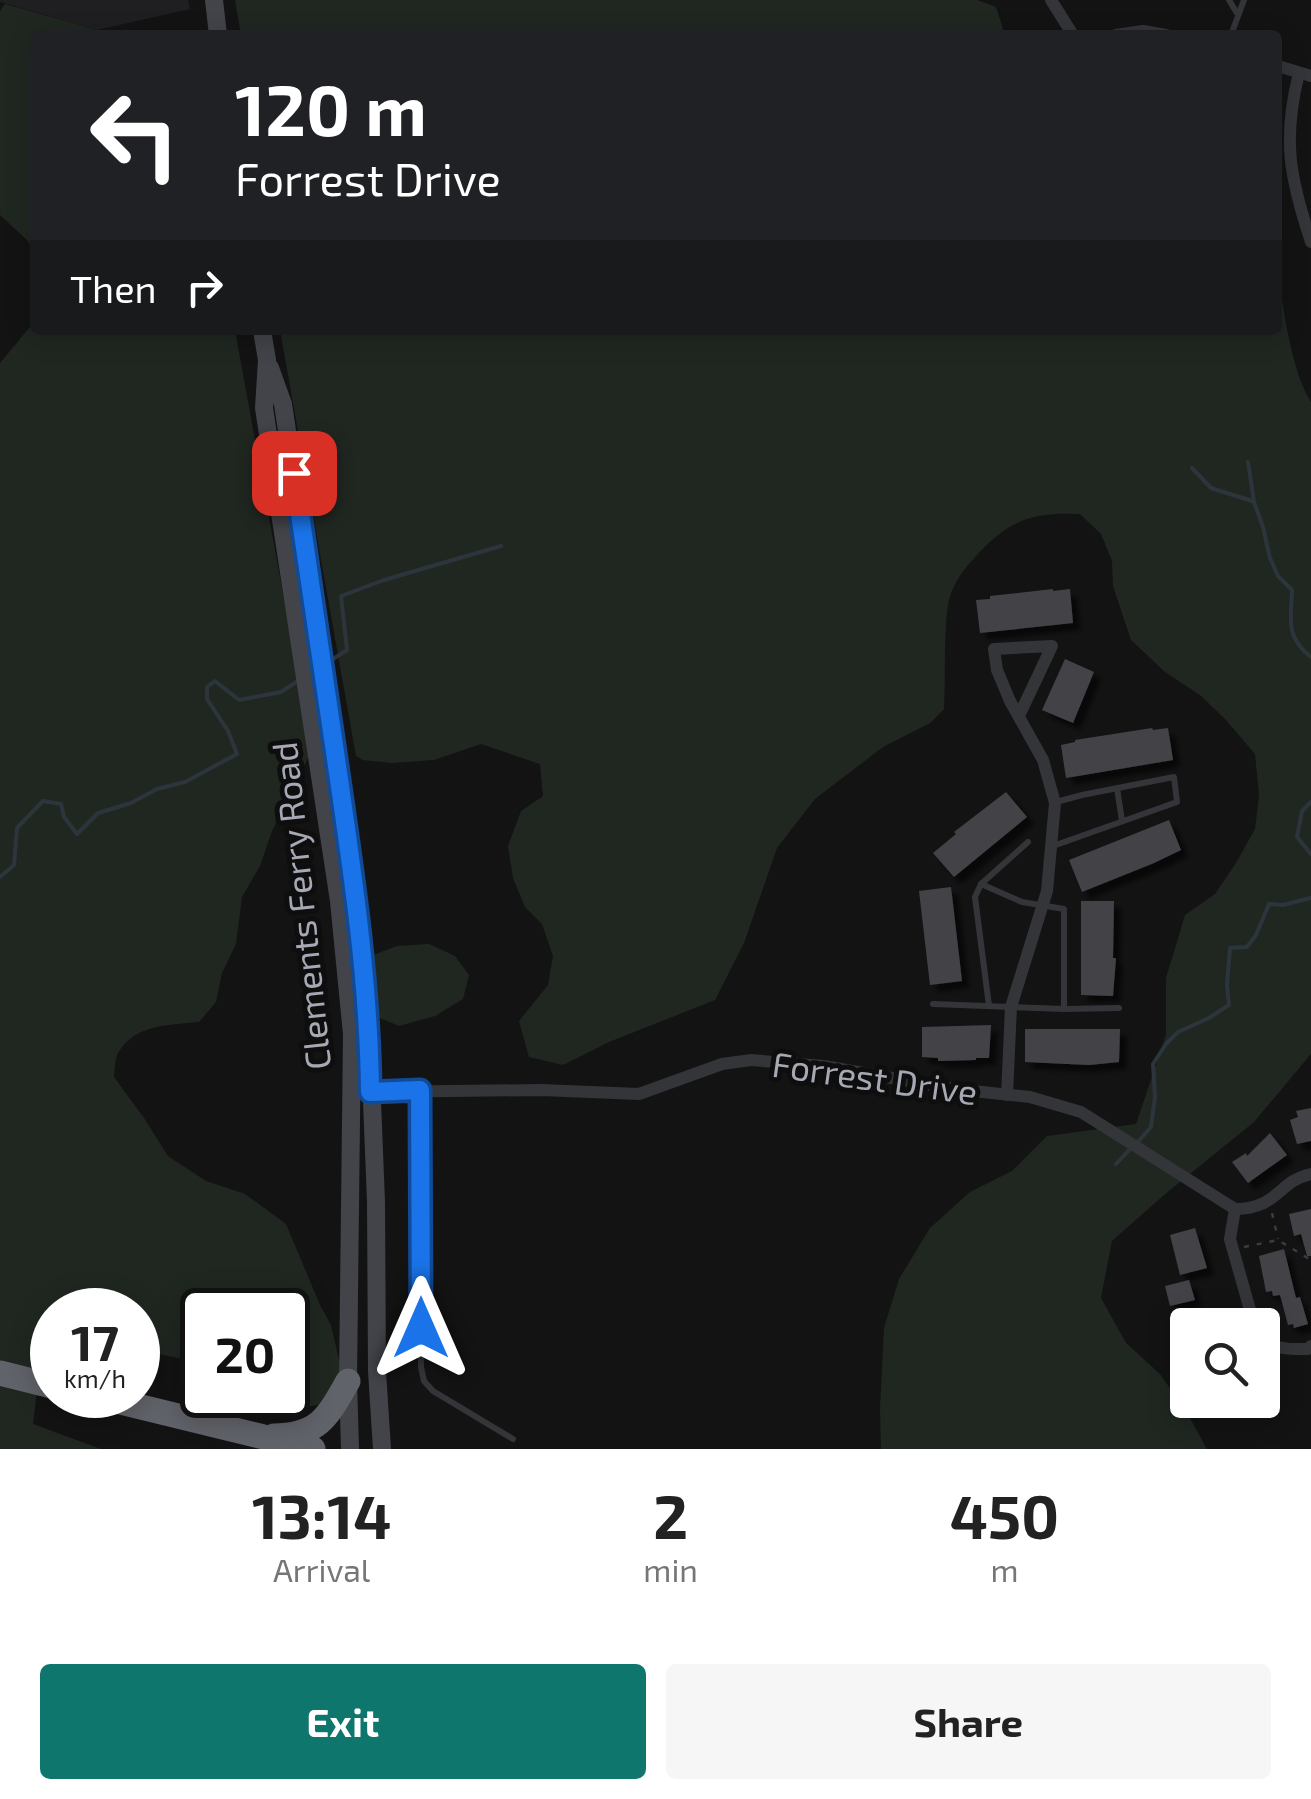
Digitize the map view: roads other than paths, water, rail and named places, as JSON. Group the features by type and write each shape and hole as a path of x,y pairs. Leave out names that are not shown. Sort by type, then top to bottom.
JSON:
{"highway":[{"path":"0,1373 30,1380"},
{"path":"264,1437 285,1436 319,1424 328,1416 348,1380"},
{"path":"160,1411 312,1449"}],"main road":[{"path":"214,0 217,30"},
{"name":"Clements Ferry Road","path":"263,335 266,360 283,404 311,647 362,951 370,1026 382,1449"},
{"name":"Clements Ferry Road","path":"319,702 352,1034 350,1449"}],"street":[{"path":"1051,0 1070,30"},
{"path":"1305,75 1292,102 1289,142 1292,181 1311,242"},
{"path":"1008,1094 1011,1007 1047,890 1054,803 1043,760 1018,716 996,670 994,649 1052,646 1018,716"},
{"name":"Forrest Drive","path":"370,1092 541,1090 639,1094 722,1064 751,1060 824,1066 954,1089 1030,1097 1080,1112 1235,1209"},
{"path":"1249,1308 1230,1239 1235,1209 1252,1209 1281,1193 1296,1178 1311,1174"},
{"path":"1280,1348 1311,1346"}],"lane":[{"path":"1229,0 1239,16"},
{"path":"1234,30 1244,0"},
{"path":"1051,847 1177,802 1174,778 1054,803"},
{"path":"1116,788 1122,821"},
{"path":"989,1006 975,898 981,884 1028,842"},
{"path":"981,884 1022,902 1064,910 1064,1008"},
{"path":"933,1004 1119,1008"},
{"path":"420,1090 424,1382 433,1392 512,1439"}],"waterway":[{"path":"1248,462 1254,502 1270,558 1278,576 1292,590 1293,635 1311,657"},
{"path":"1192,468 1211,488 1252,501"},
{"path":"327,663 347,650 341,596 501,546"},
{"path":"0,877 14,865 17,828 43,801 61,804 64,817 77,834 98,813 185,782 237,754 228,731 207,699 207,687 215,681 239,700 281,692 298,681"},
{"path":"1311,802 1302,811 1297,837 1311,854"},
{"path":"1137,1143 1151,1127 1155,1097 1153,1064 1166,1044 1178,1032 1229,1005 1230,948 1247,947 1269,904 1311,898"},
{"path":"1116,1164 1130,1149"}]}
